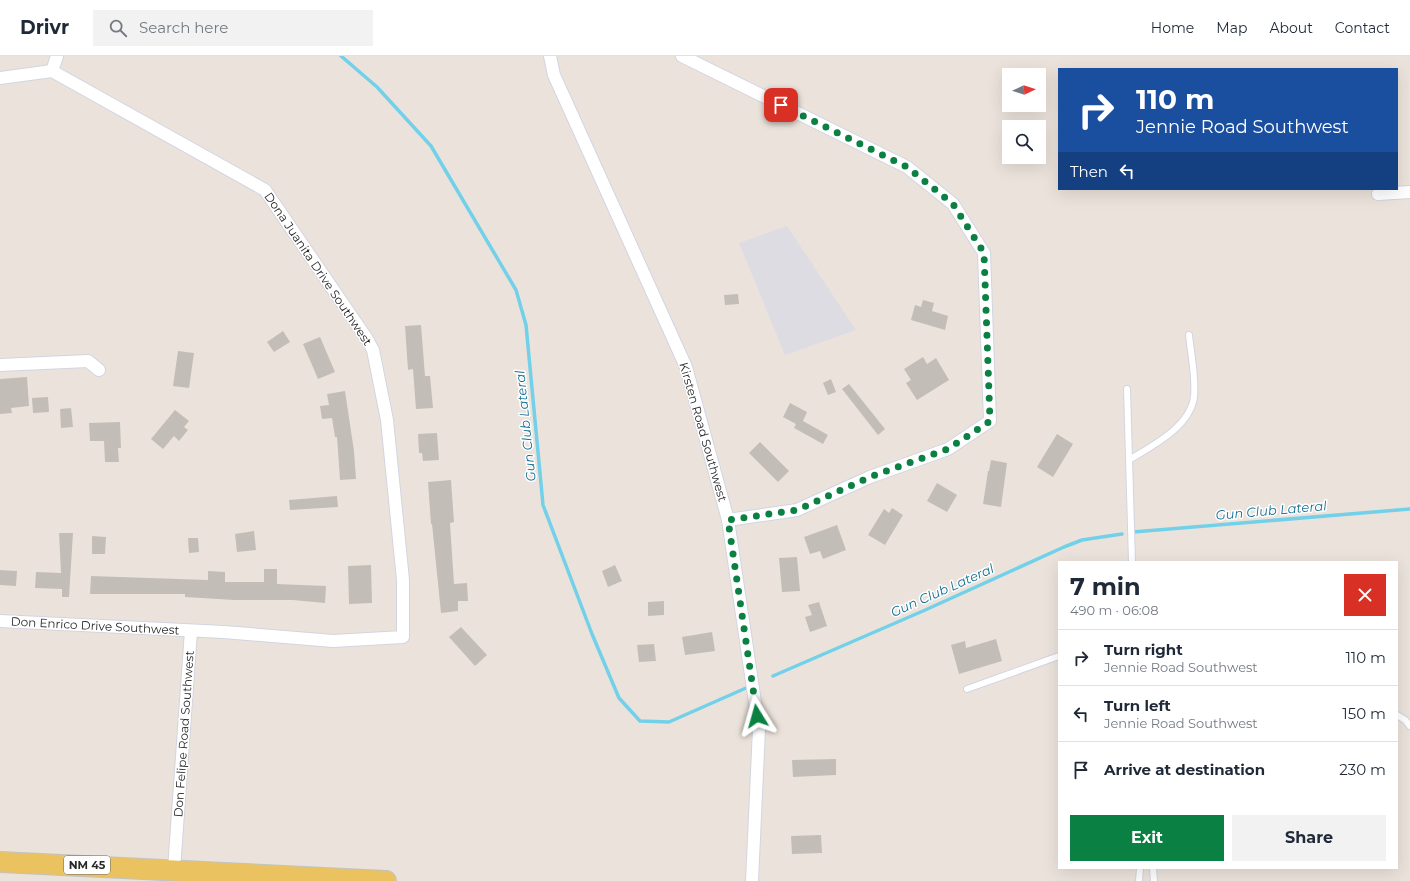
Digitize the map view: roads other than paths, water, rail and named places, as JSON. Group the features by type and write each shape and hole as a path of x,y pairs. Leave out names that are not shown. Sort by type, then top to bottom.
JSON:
{"main road":[{"name":"NM 45","path":"0,862 174,869 386,881"}],"street":[{"path":"0,78 52,71 57,56"},
{"name":"Kirsten Road Southwest","path":"550,56 554,75 686,367 728,520 759,729 752,881"},
{"path":"682,56 907,167 953,204 984,253 990,421 948,449 870,477 797,510 728,520"},
{"name":"Dona Juanita Drive Southwest","path":"52,71 265,190 373,350 387,420 403,580 403,638 333,641 224,632 191,631"},
{"path":"1378,194 1410,192"},
{"path":"0,365 88,361 99,370"},
{"name":"Don Enrico Drive Southwest","path":"0,621 191,631"},
{"name":"Don Felipe Road Southwest","path":"174,869 191,631"}],"lane":[{"path":"1129,460 1168,436 1185,419 1194,399 1194,376 1189,335"},
{"path":"1127,389 1132,561"},
{"path":"967,689 1058,656"},
{"path":"1398,716 1405,720 1410,726"},
{"path":"1140,869 1140,881"},
{"path":"1153,869 1154,881"}],"waterway":[{"name":"Gun Club Lateral","path":"341,56 377,87 431,146 516,290 526,325 543,505 592,634 619,698 640,721 669,722 746,688"},
{"name":"Gun Club Lateral","path":"1133,532 1410,509"},
{"name":"Gun Club Lateral","path":"773,676 923,611 1064,547 1082,540 1122,534"}]}
